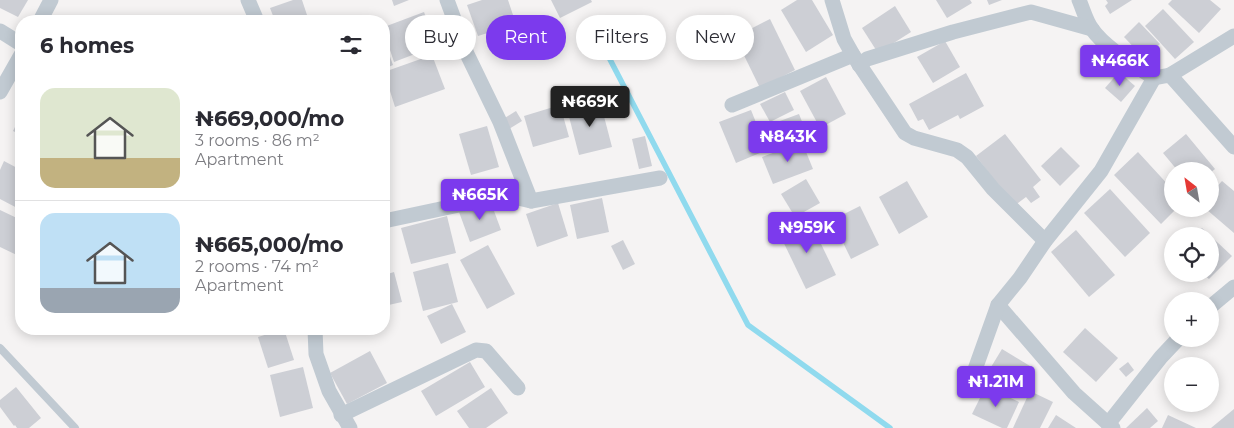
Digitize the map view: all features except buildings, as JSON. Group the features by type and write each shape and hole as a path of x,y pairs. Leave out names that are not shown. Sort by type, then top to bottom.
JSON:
{"street":[{"path":"43,15 50,0"},
{"path":"248,0 254,15"},
{"path":"447,0 467,54 500,122 531,201"},
{"path":"832,0 844,38 856,60 905,133 914,138 957,150 966,157 993,190 1045,241"},
{"path":"1079,0 1092,29 1115,51 1154,78 1170,75 1234,36"},
{"path":"732,105 856,60 867,59 953,32 1032,12 1092,29"},
{"path":"0,31 15,40"},
{"path":"0,92 15,66"},
{"path":"1170,75 1234,147"},
{"path":"968,389 998,306 1045,241 1101,171 1154,78"},
{"path":"390,220 506,195 531,201 660,178"},
{"path":"1219,299 1234,287"},
{"path":"998,306 1074,393 1110,426 1170,347"},
{"path":"315,335 316,354 329,391 350,428"},
{"path":"341,415 476,350 486,351 518,388"}],"lane":[{"path":"0,348 75,428"}],"waterway":[{"path":"610,60 748,325 890,428"}]}
